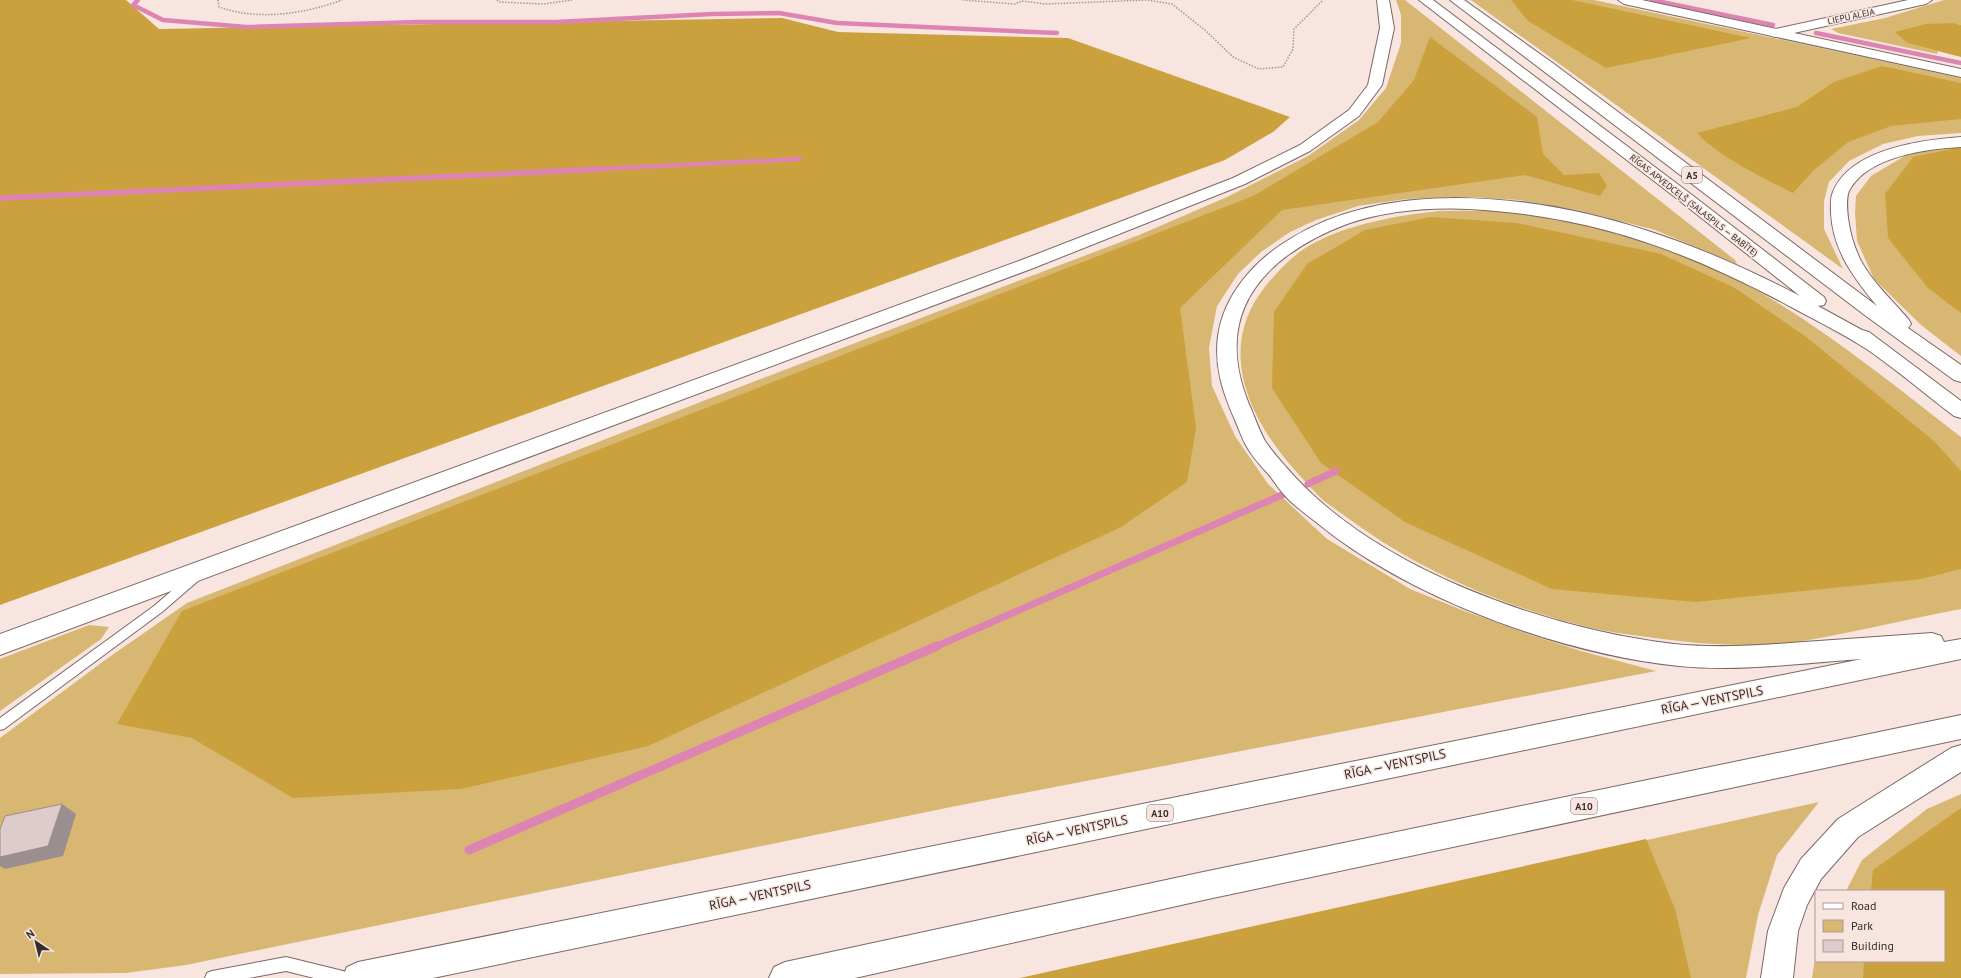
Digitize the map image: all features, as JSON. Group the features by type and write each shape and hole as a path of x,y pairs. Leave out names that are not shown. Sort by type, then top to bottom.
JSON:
{"main road":[{"path":"0,645 1017,268 1239,181 1305,148 1354,113 1375,85 1387,28 1382,0"},
{"name":"RĪGAS APVEDCEĻŠ (SALASPILS — BABĪTE)","path":"1425,0 1686,198 1872,344 1961,411"},
{"name":"RĪGAS APVEDCEĻŠ (SALASPILS — BABĪTE)","path":"1456,0 1549,67 1961,375"},
{"path":"1624,0 1961,73"},
{"name":"LIEPU ALEJA","path":"1776,33 1926,0"},
{"path":"1919,345 1864,277 1853,261 1843,239 1839,214 1841,191 1855,173 1874,160 1904,150 1961,142"},
{"path":"1872,344 1808,307 1746,275 1709,258 1657,238 1621,227 1542,210 1507,206 1436,204 1370,212 1339,221 1312,232 1277,256 1251,282 1237,303 1229,327 1227,368 1238,411 1248,431 1262,454 1288,485 1323,517 1366,548 1406,571 1460,597 1529,622 1601,643 1664,654 1720,657 1961,641"},
{"name":"RĪGA — VENTSPILS","path":"358,978 1961,649"},
{"name":"A10","path":"785,978 1216,883 1961,727"},
{"path":"1777,978 1783,931 1795,898 1811,869 1848,828 1961,757"}],"lane":[{"path":"0,725 158,609 203,570"},
{"path":"212,978 286,964 343,978"}],"path":[{"path":"218,0 220,7 228,12 262,14 300,11 333,4 342,0"},
{"path":"496,0 499,2 543,4 572,0"},
{"path":"964,0 1016,4 1023,0 1045,4 1147,0 1172,4 1206,31 1232,57 1259,69 1282,67 1294,49 1294,29 1323,0"}],"green space":[{"path":"1396,0 1405,0 1735,260 1737,264 1655,230 1582,211 1519,200 1469,197 1406,199 1358,206 1316,220 1290,232 1261,252 1238,274 1217,306 1209,348 1212,386 1235,436 1268,484 1327,539 1410,589 1462,610 1522,632 1581,651 1656,671 951,807 186,965 126,973 0,974 0,738 108,658 187,603 703,401 1139,235 1227,197 1308,156 1359,120 1386,88 1401,43 1401,15"},
{"path":"1471,0 1594,0 1961,78 1961,133 1918,136 1883,144 1849,161 1829,182 1824,201 1824,229 1843,269"},
{"path":"1944,0 1961,0 1961,25 1954,23 1894,32 1907,43 1938,51 1937,54 1838,33 1831,29 1885,18"},
{"path":"1961,147 1961,356 1921,325 1874,279 1857,241 1855,213 1856,196 1871,176 1908,154"},
{"path":"1438,211 1506,211 1550,217 1614,231 1675,251 1731,276 1766,296 1800,317 1866,363 1961,437 1961,609 1829,636 1776,645 1733,645 1667,640 1607,631 1564,621 1532,611 1468,587 1438,573 1379,540 1324,501 1283,456 1267,433 1254,409 1245,384 1241,359 1242,334 1251,308 1268,283 1278,272 1295,256 1314,243 1344,230 1374,221"},
{"path":"89,625 109,627 101,639 0,711 0,659"},
{"path":"1961,794 1961,978 1812,978 1815,958 1815,962 1945,962 1945,890 1847,890 1862,860 1927,809"},
{"path":"1819,802 1777,855 1758,915 1746,978 1022,978"}],"shaded area":[{"path":"0,0 126,0 159,29 782,18 838,32 1068,38 1290,117 1273,132 1225,160 0,605"},
{"path":"1511,0 1572,0 1751,38 1606,68 1528,21"},
{"path":"1954,23 1961,25 1961,57 1907,43 1894,32 1926,24"},
{"path":"1430,37 1537,117 1543,154 1564,175 1599,173 1607,186 1600,196 1525,175 1282,210 1180,308 1196,428 1187,482 1121,527 648,746 461,789 293,798 192,738 117,724 182,611 1253,196 1378,122 1414,80"},
{"path":"1882,66 1961,83 1961,119 1891,126 1848,142 1814,170 1793,193 1729,159 1706,142 1697,133 1797,107 1834,82"},
{"path":"1961,147 1961,313 1928,288 1888,238 1885,194 1913,157"},
{"path":"1431,217 1517,223 1661,254 1735,288 1805,336 1934,441 1961,471 1961,569 1921,579 1695,602 1552,589 1405,522 1321,463 1272,388 1274,312 1307,264 1365,230"},
{"path":"1961,808 1961,978 1863,978 1864,962 1945,962 1945,890 1871,890 1873,870"},
{"path":"1646,839 1675,909 1691,978 1020,978"}],"building":[{"path":"62,804 48,846 0,857 0,829 5,816"}],"waterway":[{"path":"138,0 133,5 163,20 246,27 419,22 556,22 712,14 779,13 837,23 1057,33"},
{"path":"1652,0 1773,25"},
{"path":"1816,33 1961,63"},
{"path":"599,169 800,159"},
{"path":"0,198 599,169"},
{"path":"581,170 599,169"},
{"path":"1308,484 1336,471"},
{"path":"935,647 1284,494"},
{"path":"469,850 937,646"}]}
